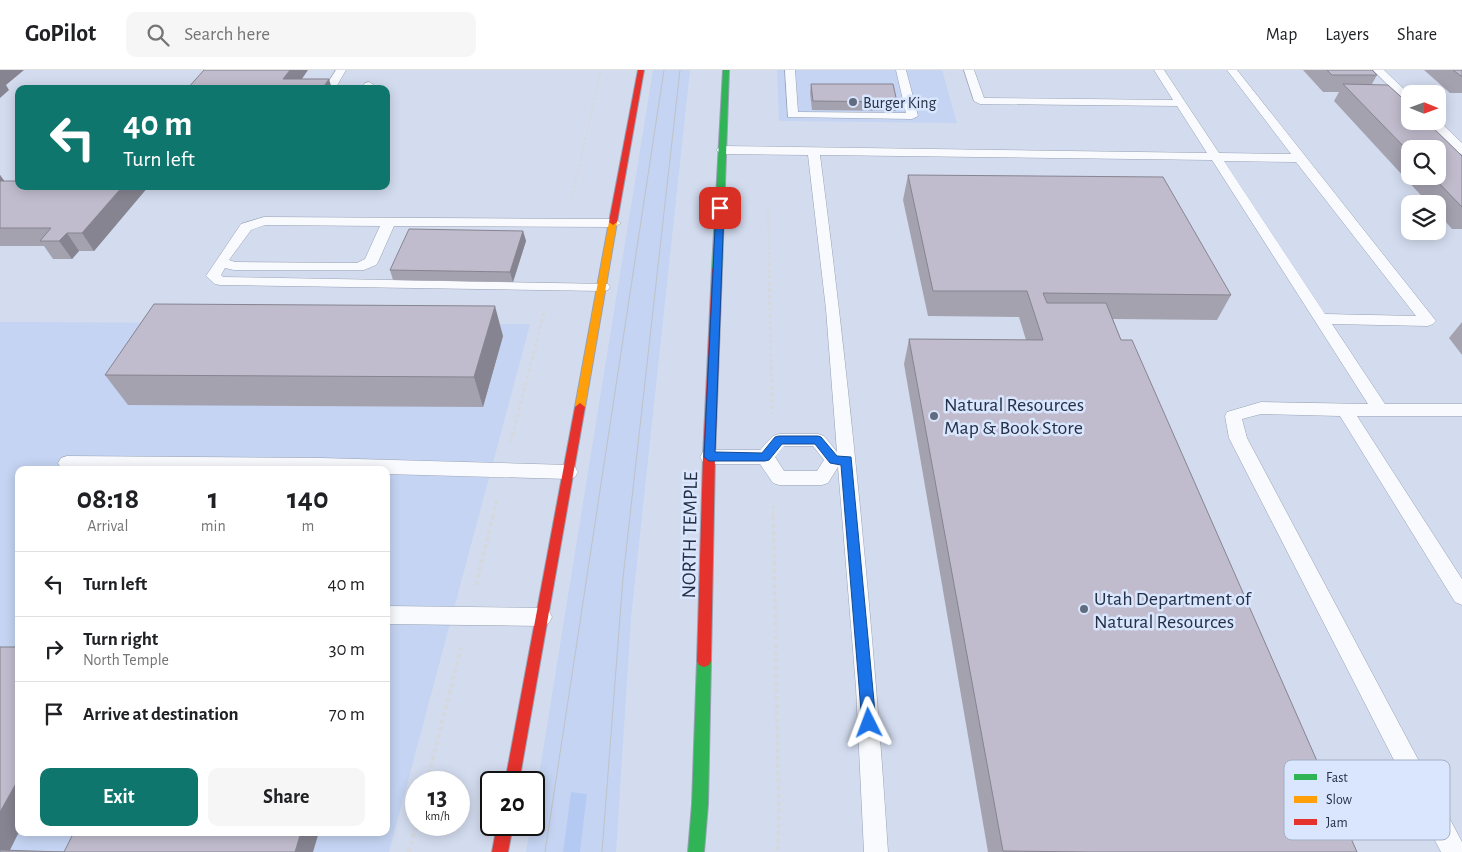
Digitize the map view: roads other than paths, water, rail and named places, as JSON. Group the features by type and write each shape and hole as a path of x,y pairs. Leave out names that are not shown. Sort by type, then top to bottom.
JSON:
{"main road":[{"path":"514,771 641,70"},
{"name":"NORTH TEMPLE","path":"696,852 701,794 709,457 726,70"},
{"path":"500,852 502,836"}],"lane":[{"path":"332,85 341,70"},
{"path":"790,70 792,115 912,116 901,70"},
{"path":"970,70 980,101 1181,103"},
{"path":"1159,70 1380,410"},
{"path":"1232,70 1428,321 1321,319"},
{"path":"1378,70 1401,92"},
{"path":"1441,130 1462,150"},
{"path":"722,150 1300,158"},
{"path":"814,152 826,240 840,460 867,687 876,852"},
{"path":"603,287 220,281 212,276 246,228 264,221 614,223"},
{"path":"221,262 234,266 359,266 371,262 389,221"},
{"path":"1406,760 1238,438 1233,416 1261,408 1462,410"},
{"path":"1345,410 1462,596"},
{"path":"770,458 779,440 818,440 840,460"},
{"path":"709,457 770,458"},
{"path":"770,458 779,478 822,478 840,460"},
{"path":"67,463 367,466"},
{"path":"390,467 569,472"},
{"path":"390,614 542,617"},
{"path":"1448,840 1454,852"}],"tram line":[{"path":"545,852 664,70"},
{"path":"602,852 623,578 680,70"}],"place":[{"name":"Burger King","path":"853,102"},
{"name":"Natural Resources Map & Book Store","path":"934,416"},
{"name":"Utah Department of Natural Resources","path":"1084,609"}]}
